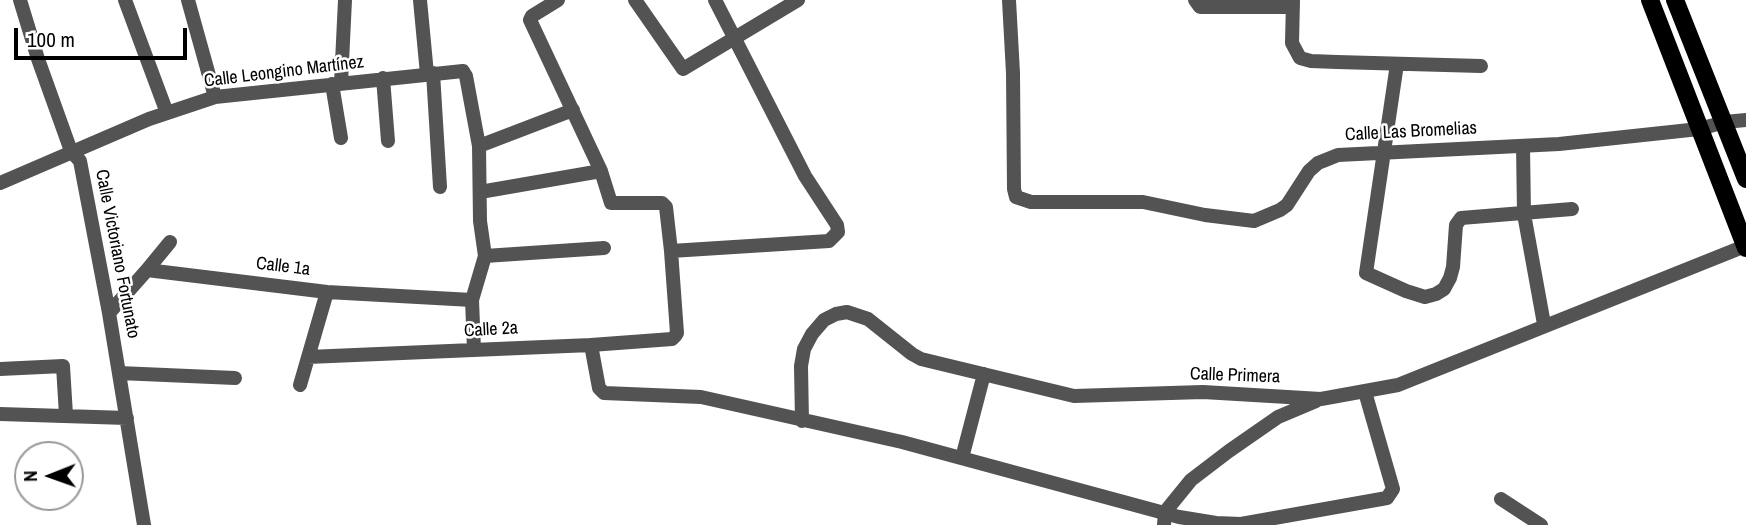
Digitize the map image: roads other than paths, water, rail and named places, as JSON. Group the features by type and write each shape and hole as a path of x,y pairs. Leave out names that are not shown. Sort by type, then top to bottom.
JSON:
{"main road":[{"path":"1650,0 1746,247"},
{"path":"1675,0 1746,179"}],"street":[{"name":"Calle Victoriano Fortunato","path":"20,0 71,151 80,161 109,313 144,525"},
{"path":"125,0 167,113"},
{"path":"188,0 215,97"},
{"path":"341,138 336,84 345,0"},
{"path":"420,0 430,73 440,187"},
{"path":"558,0 530,20 601,171 611,203 665,205 671,251 829,241 838,232 837,225 805,176 715,0"},
{"path":"635,0 683,69 798,0"},
{"name":"Calle Las Bromelias","path":"1009,0 1014,188 1016,197 1031,202 1143,202 1254,222 1287,205 1309,171 1318,163 1338,155 1523,146 1699,129 1746,120"},
{"path":"1195,2 1200,6 1293,3 1292,43 1300,58 1311,61 1481,66"},
{"path":"1397,64 1366,273 1388,285 1425,297 1436,294 1444,289 1453,267 1457,220 1572,209"},
{"name":"Calle Leongino Martínez","path":"0,183 71,151 215,97 430,73 463,71 479,146"},
{"path":"383,78 388,141"},
{"path":"474,350 472,300 485,256 480,221 479,146 573,110"},
{"path":"1523,146 1524,214 1545,324"},
{"path":"480,192 601,171"},
{"path":"109,313 170,242"},
{"name":"Calle Primera","path":"802,421 801,366 804,349 818,327 836,314 847,312 868,319 916,357 1074,396 1203,392 1321,399 1398,385 1545,324 1746,247"},
{"path":"485,256 604,248"},
{"name":"Calle 2a","path":"308,357 672,339 675,336 671,251"},
{"name":"Calle 1a","path":"147,270 327,292 472,300"},
{"path":"300,385 327,292"},
{"path":"592,345 599,388 604,393 701,397 902,442 1164,519 1216,523 1241,524 1387,498 1393,489 1365,392"},
{"path":"0,369 63,366 66,415"},
{"path":"119,373 235,378"},
{"path":"962,458 984,374"},
{"path":"1164,519 1191,480 1228,451 1278,418 1321,399"},
{"path":"0,414 127,418"},
{"path":"1501,499 1541,525"}]}
